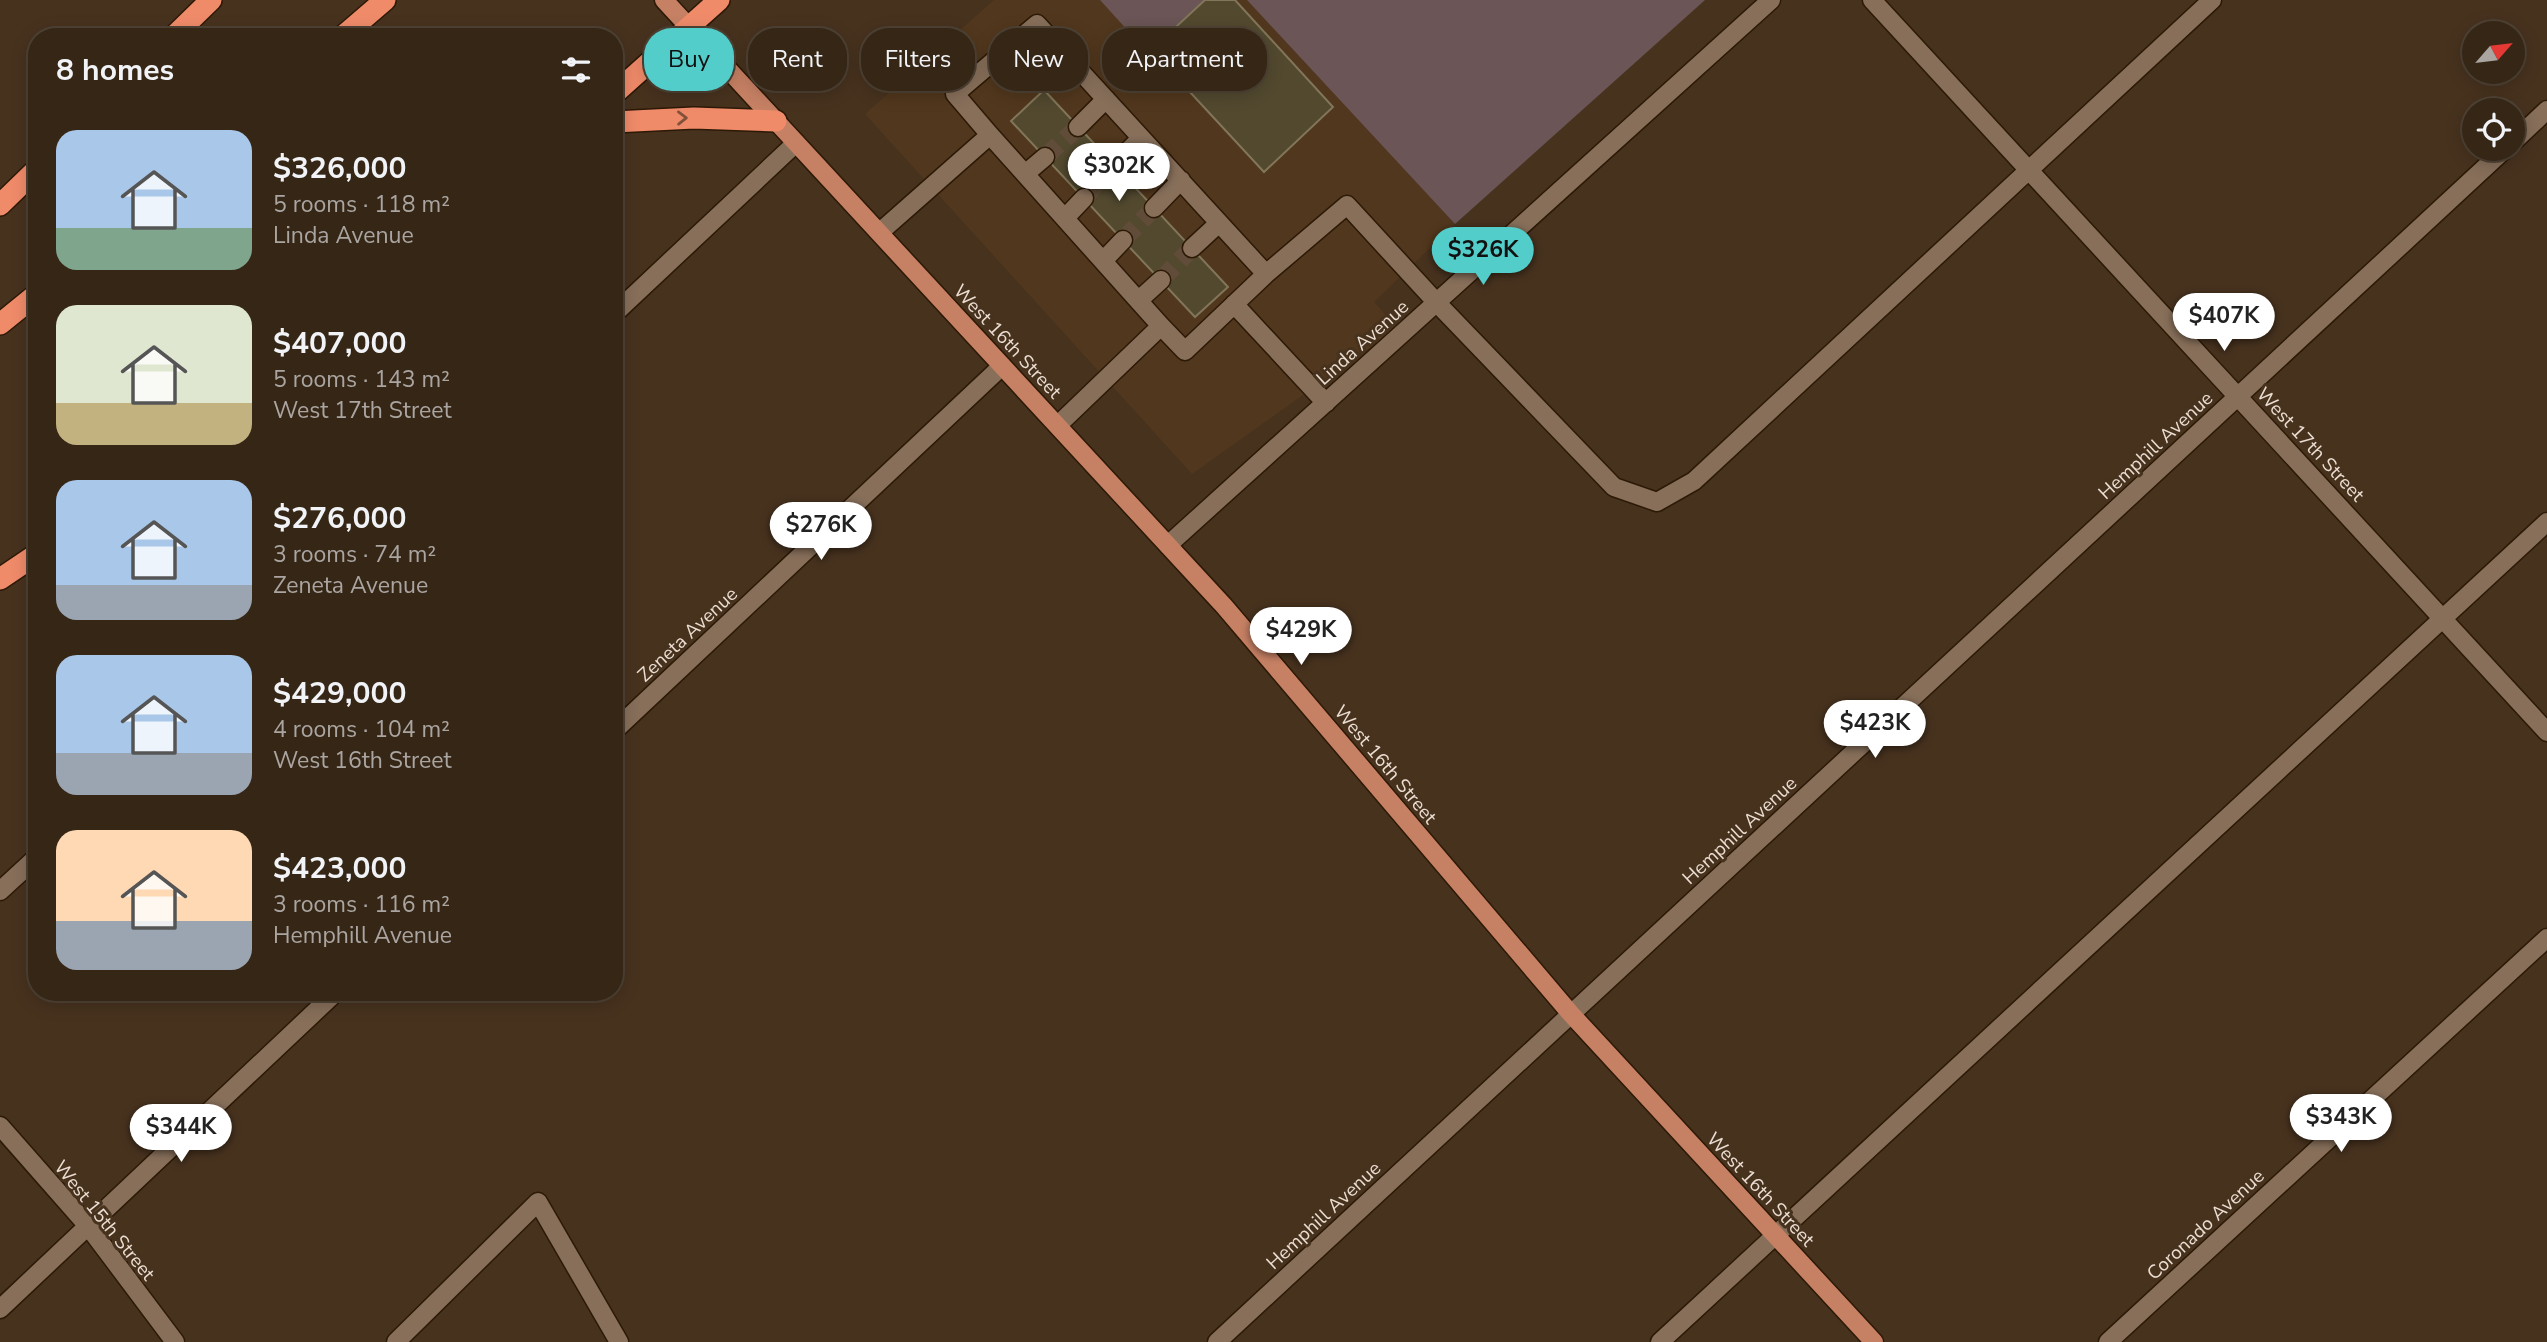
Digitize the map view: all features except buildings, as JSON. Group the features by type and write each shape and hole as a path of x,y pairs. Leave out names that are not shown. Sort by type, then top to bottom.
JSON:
{"highway":[{"path":"182,28 211,0"},
{"path":"352,28 385,0"},
{"path":"623,86 719,0"},
{"path":"623,122 694,118 776,121"},
{"path":"0,205 28,178"},
{"path":"0,324 28,301"},
{"path":"0,579 28,560"}],"main road":[{"name":"West 16th Street","path":"664,0 1224,606 1571,1014 1874,1342"}],"street":[{"name":"Linda Avenue","path":"1168,545 1771,0"},
{"name":"West 17th Street","path":"1872,0 2547,732"},
{"path":"1266,274 1037,24 955,94 1185,351 1266,274 1347,205 1614,487 1657,502 1694,481 2212,0"},
{"path":"1077,127 1105,99"},
{"path":"2525,131 2547,110"},
{"path":"880,232 990,135"},
{"path":"1114,165 1141,138"},
{"path":"623,306 796,143"},
{"path":"1025,174 1045,157"},
{"name":"Hemphill Avenue","path":"1217,1342 2492,161"},
{"path":"1154,208 1181,180"},
{"path":"1065,218 1084,198"},
{"path":"1192,248 1219,223"},
{"path":"1103,261 1123,240"},
{"path":"1139,300 1161,280"},
{"path":"1234,304 1326,402"},
{"path":"1058,425 1161,326"},
{"name":"Zeneta Avenue","path":"623,723 1002,366"},
{"path":"1660,1342 2547,523"},
{"path":"0,891 28,865"},
{"name":"Coronado Avenue","path":"2108,1342 2547,938"},
{"path":"0,1309 326,1001"},
{"name":"West 15th Street","path":"0,1126 88,1226 175,1342"},
{"path":"396,1342 538,1202 619,1342"}],"shaded area":[{"path":"994,0 1100,0 1125,28 1102,28 1102,91 1267,91 1267,28 1175,28 1205,0 1247,0 1455,224 1374,302 1397,328 1192,474 865,114 891,91 975,91 975,28 962,28"},
{"path":"1100,0 1205,0 1175,28 1125,28"},
{"path":"1247,0 1705,0 1455,224"}],"tunnel":[{"path":"1045,157 1078,127"},
{"path":"1084,198 1114,165"},
{"path":"1123,240 1154,208"},
{"path":"1161,280 1192,248"}]}
